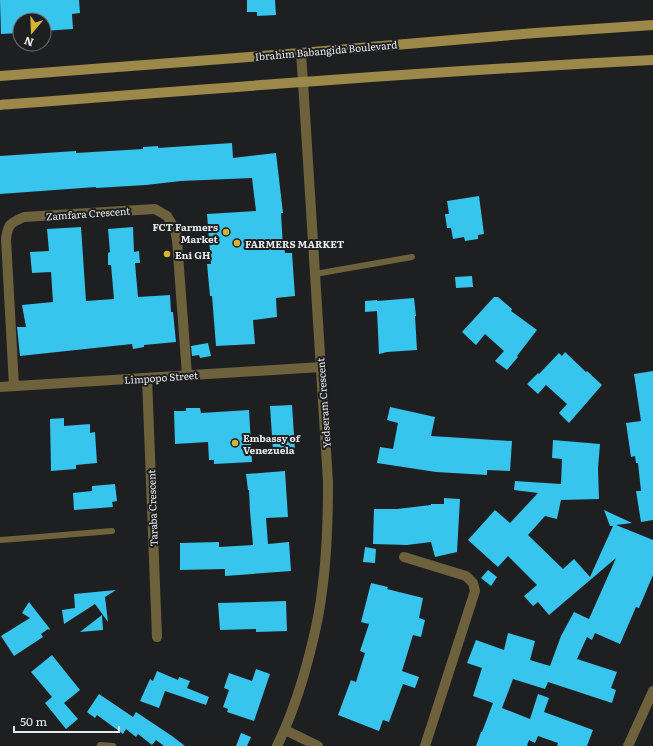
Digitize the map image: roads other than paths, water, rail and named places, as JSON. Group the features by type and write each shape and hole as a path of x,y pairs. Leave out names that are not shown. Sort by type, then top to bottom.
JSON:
{"street":[{"name":"Ibrahim Babangida Boulevard","path":"0,76 535,33 653,25"},
{"name":"Yedseram Crescent","path":"277,746 285,730 296,700 316,626 323,586 328,514 328,482 301,53"},
{"path":"0,105 304,82 653,60"},
{"name":"Zamfara Crescent","path":"14,386 6,239 7,229 12,222 24,217 155,209 167,216 175,229 177,241 187,375"},
{"name":"Limpopo Street","path":"0,387 321,368"},
{"name":"Taraba Crescent","path":"147,378 157,637"},
{"path":"404,557 466,576 473,583 475,591 425,746"},
{"path":"628,746 653,691"},
{"path":"285,730 318,746"}],"lane":[{"path":"315,274 412,256"},
{"path":"0,540 112,531"},
{"path":"101,746 100,745 113,746"}],"place":[{"name":"FCT Farmers Market","path":"226,232"},
{"name":"FARMERS MARKET","path":"237,243"},
{"name":"Eni GH","path":"167,254"},
{"name":"Embassy of Venezuela","path":"235,443"}]}
